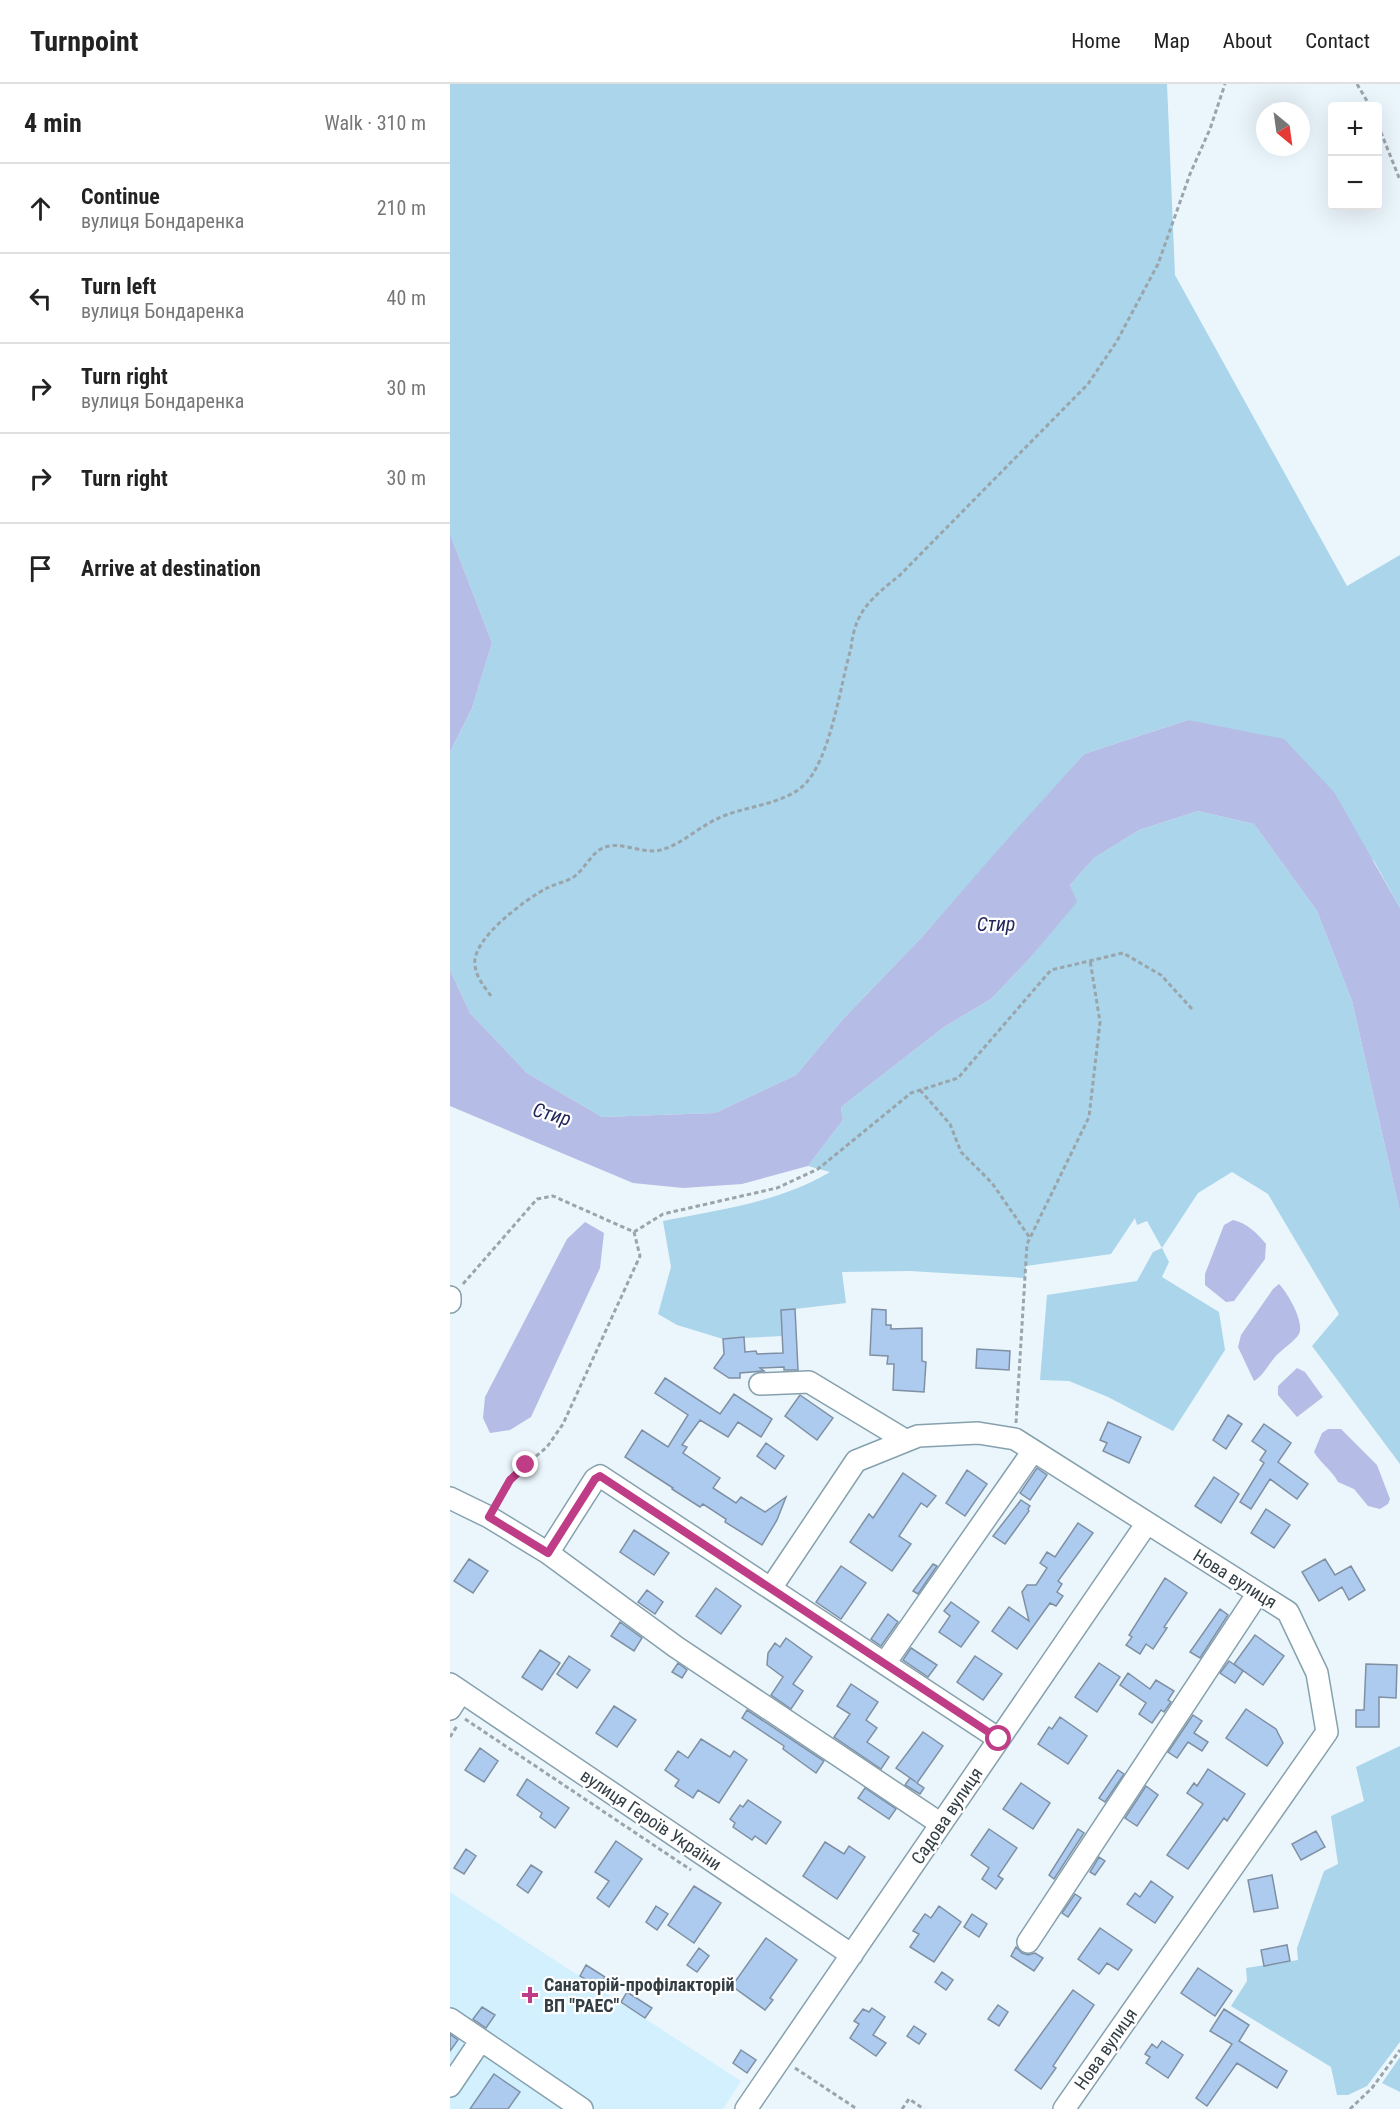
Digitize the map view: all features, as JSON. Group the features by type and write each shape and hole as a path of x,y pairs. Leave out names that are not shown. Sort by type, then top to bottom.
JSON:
{"street":[{"path":"760,1384 808,1382 905,1440"},
{"name":"Нова вулиця","path":"771,1588 856,1461 918,1436 978,1432 1015,1439 1288,1612 1317,1673 1327,1732 1064,2109"},
{"path":"885,1663 1033,1451"},
{"path":"548,1553 595,1479 600,1476 999,1739"},
{"path":"450,1498 489,1517 548,1553 676,1647 941,1824"},
{"name":"Садова вулиця","path":"746,2109 1147,1523"},
{"path":"1028,1942 1258,1593"},
{"name":"вулиця Героїв України","path":"454,1695 852,1955"},
{"path":"450,2019 582,2109"},
{"path":"450,2086 481,2040"}],"path":[{"path":"491,996 479,980 474,962 481,943 515,909 547,888 571,878 584,869 597,851 615,846 663,850 722,816 776,801 803,786 819,763 833,720 858,617 873,597 900,575 1088,384 1117,341 1158,264 1225,84"},
{"path":"1357,84 1368,102"},
{"path":"1382,137 1400,180"},
{"path":"634,1232 663,1214 777,1188 818,1169 911,1093 958,1078 1051,970 1123,953 1161,975 1192,1009"},
{"path":"1015,1439 1027,1244 1089,1117 1100,1022 1090,960"},
{"path":"920,1090 950,1124 961,1152 992,1183 1030,1238"},
{"path":"450,1299 537,1199 553,1196 634,1232"},
{"path":"489,1517 510,1480 547,1447 574,1403 640,1256 634,1232"},
{"path":"450,1737 463,1718 691,1870"},
{"path":"1350,2109 1372,2088 1400,2050"},
{"path":"780,2059 857,2109"},
{"path":"902,2109 909,2099 924,2109"}],"shaded area":[{"path":"450,84 1167,84 1175,275 1347,586 1400,555 1400,908 1374,861 1188,720 1084,754 922,937 844,1018 796,1075 715,1113 602,1117 527,1073 470,1013 450,970 450,752 472,708 492,643 450,534"},
{"path":"1198,811 1254,824 1317,911 1352,1001 1400,1212 1400,1464 1312,1346 1339,1314 1268,1194 1232,1172 1198,1193 1162,1248 1147,1221 1137,1225 1135,1218 1111,1254 1026,1266 1025,1278 910,1271 842,1272 846,1303 795,1309 783,1336 723,1339 677,1325 658,1314 671,1267 663,1221 770,1198 791,1191 830,1172 808,1166 843,1120 841,1107 944,1027 991,999 1031,957 1076,902 1070,885 1094,858 1139,830"},
{"path":"1162,1248 1169,1262 1162,1277 1219,1312 1225,1350 1173,1431 1108,1397 1069,1381 1040,1380 1047,1295 1137,1281 1153,1252"},
{"path":"1400,1746 1400,2042 1367,2086 1348,2095 1337,2095 1331,2067 1231,2006 1247,1981 1246,1968 1298,1960 1297,1948 1324,1871 1338,1864 1331,1816 1364,1801 1356,1767"},
{"name":"Санаторій-профілакторій ВП \"РАЕС\"","path":"450,1892 741,2081 723,2109 450,2109"},
{"path":"1400,2057 1400,2092 1382,2083"}],"water":[{"path":"450,534 492,643 472,708 450,752"},
{"name":"Стир","path":"1188,720 1284,739 1334,792 1400,908 1400,1212 1352,1001 1317,911 1254,824 1198,811 1139,830 1094,858 1070,885 1077,902 1031,957 991,999 944,1027 841,1107 843,1120 808,1166 742,1184 683,1188 633,1183 450,1106 450,970 470,1013 527,1073 602,1117 715,1113 796,1075 844,1018 922,937 1084,754"},
{"path":"1233,1220 1252,1229 1266,1244 1265,1259 1234,1301 1226,1302 1205,1285 1205,1274 1224,1225"},
{"path":"585,1222 604,1233 600,1268 531,1417 510,1430 490,1433 483,1418 485,1397 567,1239"},
{"path":"1279,1284 1290,1300 1300,1322 1299,1334 1254,1381 1238,1347 1241,1335 1273,1289"},
{"path":"1297,1368 1305,1372 1323,1397 1297,1417 1278,1395 1278,1386"},
{"path":"1328,1429 1341,1429 1377,1465 1390,1499 1388,1504 1380,1509 1368,1506 1354,1489 1338,1482 1317,1456 1314,1452 1322,1433"}],"building":[{"path":"795,1309 798,1370 784,1370 784,1367 760,1368 764,1371 740,1373 740,1378 729,1378 714,1368 724,1354 723,1339 744,1337 745,1352 783,1353 781,1310"},
{"path":"872,1309 886,1310 886,1325 891,1325 891,1329 922,1328 922,1361 926,1362 924,1392 893,1390 894,1364 887,1364 888,1356 870,1355"},
{"path":"977,1349 1010,1351 1009,1370 976,1368"},
{"path":"665,1378 720,1414 734,1394 772,1419 761,1437 738,1422 728,1437 700,1420 682,1445 687,1447 683,1453 720,1478 713,1488 736,1503 741,1497 765,1512 786,1497 777,1520 762,1545 725,1522 726,1519 703,1504 700,1507 625,1457 642,1430 668,1447 688,1415 655,1393"},
{"path":"800,1395 833,1418 817,1440 785,1416"},
{"path":"1228,1415 1242,1424 1226,1449 1213,1440"},
{"path":"1108,1422 1141,1437 1129,1463 1103,1451 1107,1443 1100,1440"},
{"path":"1264,1424 1291,1443 1278,1462 1308,1484 1297,1499 1270,1479 1251,1509 1240,1502 1264,1463 1260,1460 1266,1451 1252,1441"},
{"path":"766,1443 784,1456 775,1469 757,1456"},
{"path":"1037,1468 1047,1475 1030,1500 1020,1493"},
{"path":"967,1470 987,1484 965,1516 946,1503"},
{"path":"903,1473 936,1496 927,1507 921,1503 899,1536 911,1544 892,1571 850,1542 869,1514 873,1518"},
{"path":"1214,1477 1239,1494 1221,1523 1195,1506"},
{"path":"1021,1500 1030,1506 1029,1511 1005,1544 993,1536"},
{"path":"1266,1509 1290,1525 1274,1548 1251,1533"},
{"path":"1078,1523 1093,1533 1058,1581 1062,1584 1057,1592 1063,1596 1056,1606 1050,1603 1017,1649 992,1631 1009,1607 1029,1621 1022,1592 1027,1585 1036,1585 1047,1568 1040,1563 1047,1552 1055,1557"},
{"path":"634,1530 669,1553 654,1575 620,1552"},
{"path":"469,1559 488,1571 473,1593 454,1581"},
{"path":"1325,1559 1335,1575 1351,1566 1365,1590 1349,1600 1342,1587 1319,1601 1302,1572"},
{"path":"933,1564 937,1566 918,1594 913,1591"},
{"path":"841,1566 866,1583 841,1619 816,1602"},
{"path":"1165,1578 1187,1593 1164,1627 1167,1628 1153,1649 1146,1644 1140,1654 1126,1645 1132,1637 1129,1635"},
{"path":"716,1588 741,1606 721,1634 696,1616"},
{"path":"647,1590 663,1602 655,1614 638,1602"},
{"path":"951,1602 979,1622 961,1647 939,1632 950,1616 944,1611"},
{"path":"1220,1609 1228,1615 1200,1658 1190,1652"},
{"path":"888,1614 898,1622 881,1646 871,1639"},
{"path":"620,1622 642,1638 634,1651 611,1636"},
{"path":"1255,1635 1284,1656 1263,1685 1234,1664"},
{"path":"786,1638 812,1657 793,1684 803,1691 791,1709 771,1695 783,1677 767,1665 768,1653 775,1643 780,1647"},
{"path":"911,1648 937,1665 928,1677 903,1660"},
{"path":"540,1650 560,1663 542,1690 522,1677"},
{"path":"569,1656 590,1670 577,1688 557,1674"},
{"path":"975,1656 1002,1674 983,1700 957,1682"},
{"path":"1229,1661 1243,1671 1235,1683 1220,1673"},
{"path":"678,1663 687,1670 682,1678 672,1672"},
{"path":"1099,1663 1120,1677 1097,1712 1075,1697"},
{"path":"1366,1664 1397,1665 1396,1698 1379,1697 1379,1727 1356,1727 1356,1710 1364,1710"},
{"path":"1128,1673 1150,1689 1156,1680 1174,1691 1168,1700 1171,1702 1164,1712 1161,1710 1152,1723 1139,1714 1146,1703 1120,1685"},
{"path":"851,1684 878,1702 866,1720 877,1728 867,1742 889,1757 881,1769 834,1737 850,1714 837,1706"},
{"path":"614,1706 636,1720 617,1747 596,1733"},
{"path":"1246,1709 1276,1729 1283,1743 1267,1766 1226,1738"},
{"path":"747,1710 824,1761 816,1773 783,1749 784,1746 742,1718"},
{"path":"1193,1715 1202,1721 1194,1733 1208,1742 1202,1751 1188,1742 1177,1758 1168,1752"},
{"path":"1060,1717 1087,1736 1068,1764 1038,1744 1049,1727 1052,1729"},
{"path":"923,1732 943,1746 917,1783 924,1788 920,1794 905,1785 910,1778 916,1782 896,1768"},
{"path":"701,1739 730,1757 734,1751 747,1760 719,1803 698,1790 693,1798 675,1786 679,1780 665,1770 678,1751 688,1758"},
{"path":"480,1748 498,1761 484,1782 465,1770"},
{"path":"1208,1769 1245,1794 1227,1821 1224,1818 1188,1869 1167,1855 1203,1804 1187,1793 1194,1783 1197,1786"},
{"path":"1118,1770 1124,1774 1105,1802 1099,1798"},
{"path":"527,1779 569,1808 555,1828 540,1817 542,1813 517,1795"},
{"path":"1021,1783 1050,1803 1033,1829 1003,1809"},
{"path":"1146,1786 1158,1795 1137,1826 1125,1818"},
{"path":"865,1788 896,1809 889,1819 858,1798"},
{"path":"748,1800 781,1822 766,1844 755,1836 752,1840 733,1827 735,1823 730,1819 740,1805 743,1807"},
{"path":"989,1829 1017,1848 998,1876 1003,1879 996,1889 982,1879 989,1868 971,1855"},
{"path":"1078,1829 1084,1833 1054,1879 1049,1875"},
{"path":"1316,1831 1325,1847 1301,1860 1292,1844"},
{"path":"616,1841 642,1859 609,1907 597,1898 609,1881 595,1872"},
{"path":"825,1842 844,1854 849,1846 865,1857 837,1899 803,1876"},
{"path":"466,1849 476,1856 464,1874 454,1868"},
{"path":"1099,1857 1105,1861 1095,1875 1090,1872"},
{"path":"531,1865 542,1872 528,1893 517,1885"},
{"path":"1272,1875 1278,1908 1254,1912 1248,1880"},
{"path":"1151,1881 1173,1897 1155,1923 1127,1904 1135,1893 1140,1897"},
{"path":"694,1886 721,1903 694,1943 668,1925"},
{"path":"1075,1894 1081,1898 1068,1917 1062,1913"},
{"path":"656,1906 668,1914 657,1930 646,1922"},
{"path":"939,1906 961,1922 934,1962 910,1947 919,1934 913,1931 925,1914 931,1918"},
{"path":"972,1914 987,1924 979,1937 964,1927"},
{"path":"1100,1928 1132,1950 1118,1970 1107,1963 1099,1974 1078,1959"},
{"path":"766,1938 797,1960 770,1998 773,2000 765,2010 732,1986"},
{"path":"1287,1945 1290,1961 1264,1966 1261,1950"},
{"path":"1016,1947 1022,1953 1028,1955 1035,1953 1043,1958 1034,1971 1011,1956"},
{"path":"699,1948 709,1956 697,1972 687,1965"},
{"path":"586,1965 605,1977 598,1987 580,1976"},
{"path":"1198,1968 1232,1991 1215,2016 1181,1993"},
{"path":"942,1972 953,1980 946,1990 935,1982"},
{"path":"1073,1990 1094,2005 1053,2066 1056,2068 1041,2089 1015,2070"},
{"path":"627,1992 652,2008 645,2018 621,2002"},
{"path":"998,2005 1008,2012 999,2026 988,2019"},
{"path":"482,2007 495,2015 486,2028 473,2019"},
{"path":"872,2008 885,2017 873,2035 886,2043 876,2056 850,2038 859,2024 854,2021 863,2009 869,2012"},
{"path":"1224,2009 1249,2025 1239,2041 1287,2071 1277,2088 1237,2063 1207,2106 1196,2098 1232,2044 1210,2031"},
{"path":"914,2026 926,2034 919,2044 907,2036"},
{"path":"450,2034 458,2040 450,2051"},
{"path":"1162,2041 1183,2055 1168,2078 1146,2063 1150,2057 1145,2054 1152,2044 1157,2048"},
{"path":"741,2050 756,2060 747,2073 733,2063"},
{"path":"494,2074 520,2092 508,2109 470,2109"}],"place":[{"name":"Санаторій-профілакторій ВП \"РАЕС\"","path":"530,1995"}],"route":[{"path":"526,1465 510,1480 489,1517 548,1553 595,1479 600,1476 999,1739"}]}
